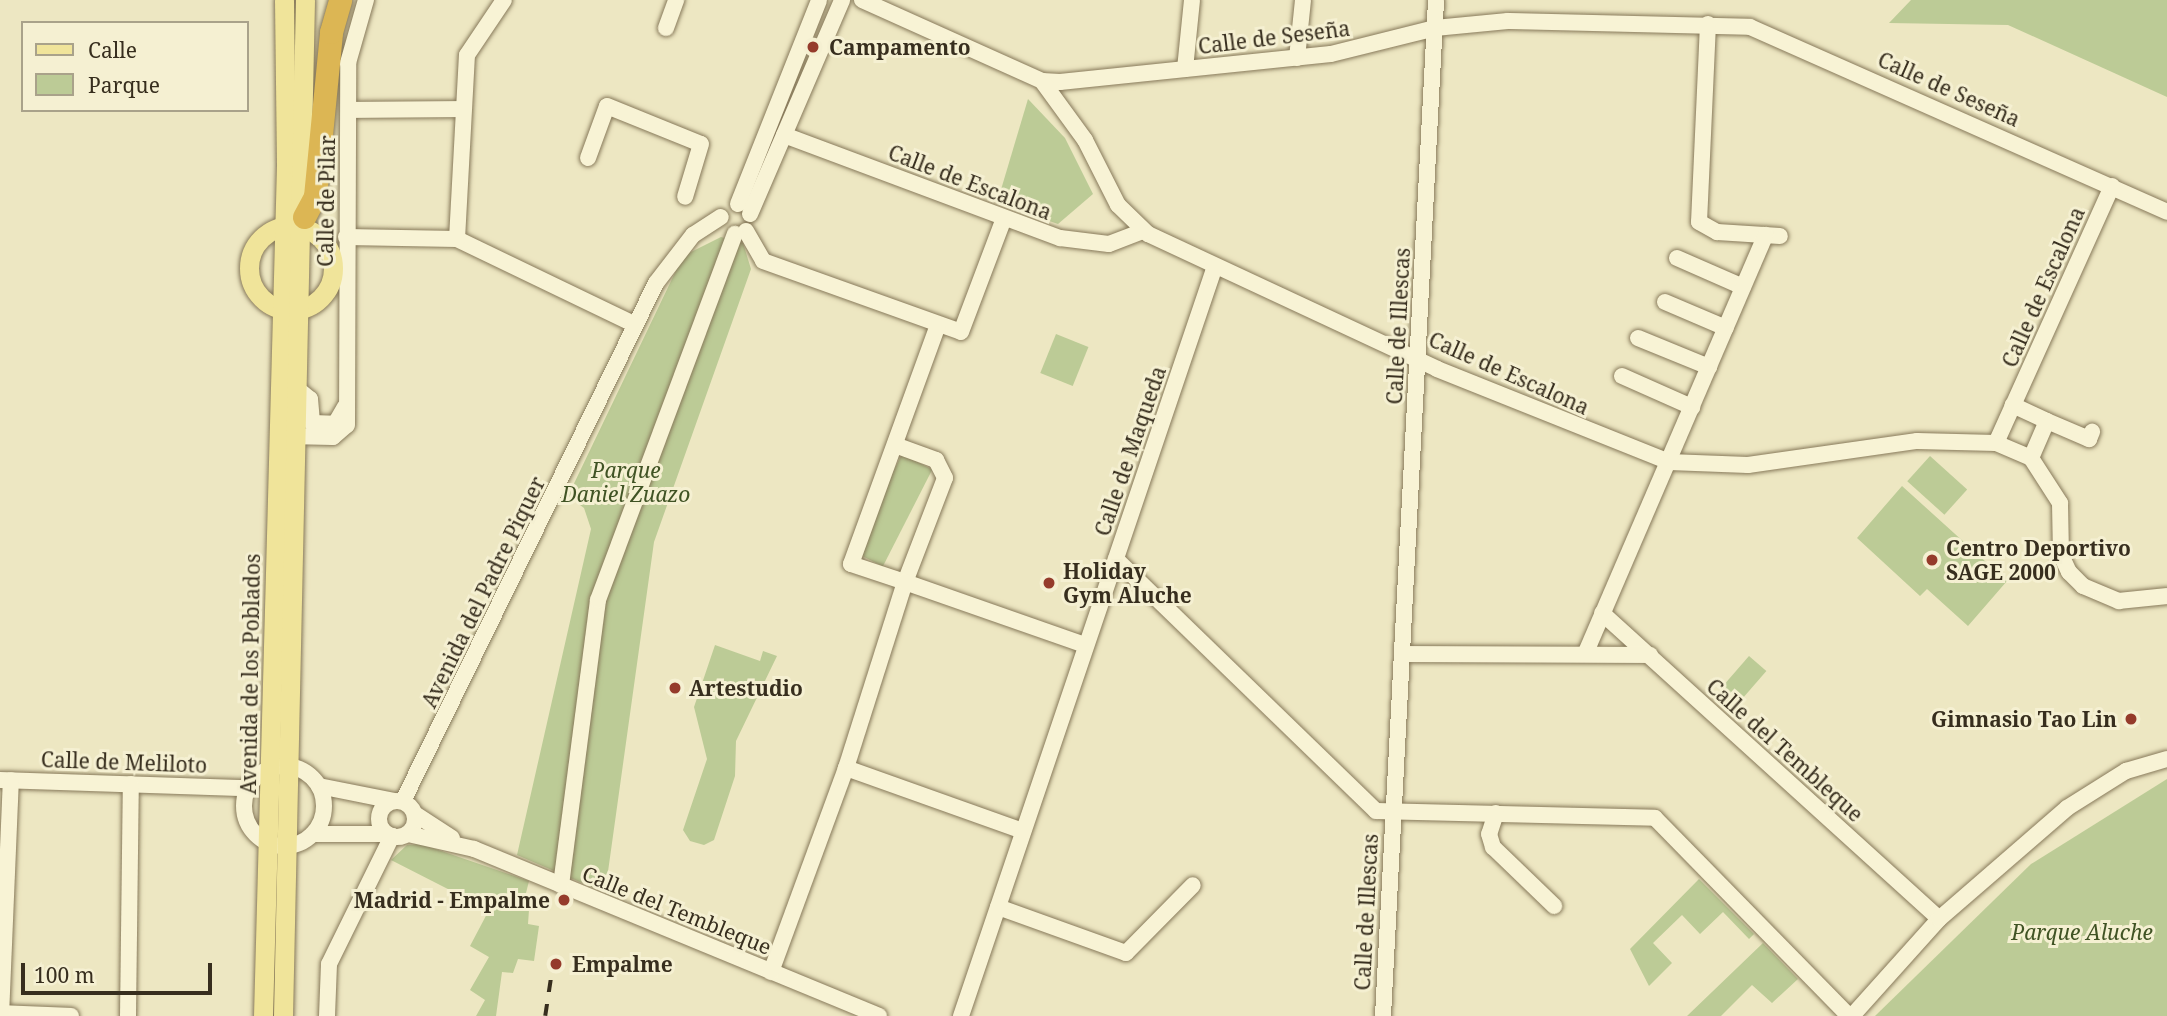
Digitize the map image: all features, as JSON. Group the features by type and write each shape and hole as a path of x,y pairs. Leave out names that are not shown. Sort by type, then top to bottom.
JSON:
{"highway":[{"path":"297,224 316,196 331,32 340,0"}],"main road":[{"name":"Avenida de los Poblados","path":"263,1016 268,843 280,767 300,391 301,309 284,0"},
{"name":"Avenida de los Poblados","path":"282,1016 288,846 280,767 279,333 297,224 305,0"},
{"path":"297,224 324,242 333,268 325,294 301,309 281,309 255,290 249,263 261,239 297,224"}],"street":[{"name":"Calle de Pilar","path":"298,438 342,435 345,407 348,63 366,0"},
{"path":"666,27 676,0"},
{"path":"561,885 598,600 741,232 744,209 819,0"},
{"path":"744,209 784,135 842,0"},
{"name":"Calle de Seseña","path":"862,0 1042,81 1297,58 1434,28 1508,21 1750,27 1793,42 2167,212"},
{"path":"1185,69 1192,0"},
{"path":"1297,58 1303,0"},
{"name":"Calle de Illescas","path":"1383,1016 1393,811 1405,654 1417,356 1436,0"},
{"path":"457,239 460,109 473,39 495,3"},
{"path":"1586,652 1743,287 1773,235 1717,232 1699,222 1708,24"},
{"name":"Calle de Escalona","path":"1042,81 1085,140 1118,205 1143,231 1214,269 1669,461 1748,465 1917,442 1996,443 2031,458"},
{"path":"588,158 607,106 701,144 685,197"},
{"path":"349,110 460,109"},
{"name":"Calle de Escalona","path":"784,135 1004,218 1083,243 1109,244 1143,231"},
{"name":"Calle de Escalona","path":"1996,443 2112,186"},
{"name":"Avenida del Padre Piquer","path":"396,835 379,816 398,801 634,324 676,255 721,217 744,209"},
{"path":"721,217 741,232 763,261 938,326 961,332 1004,218"},
{"path":"346,237 457,239 634,324"},
{"path":"1677,258 1743,287"},
{"name":"Calle de Maqueda","path":"961,1016 1214,269"},
{"path":"1665,302 1726,328"},
{"path":"938,326 851,564 1085,645"},
{"name":"Avenida de los Poblados","path":"279,333 284,426 288,438 298,438"},
{"path":"1638,338 1709,367"},
{"path":"1622,376 1692,407"},
{"path":"300,391 310,399 312,424 335,424 345,407"},
{"path":"2014,405 2089,439 2092,432"},
{"path":"2047,421 2031,458 2060,503 2061,555 2069,572 2083,586 2119,601 2167,596"},
{"path":"771,972 846,768 905,582 945,478 936,460 895,445"},
{"name":"Calle de Illescas","path":"1116,559 1376,811 1393,811"},
{"name":"Calle del Tembleque","path":"1602,613 1939,919"},
{"path":"1405,654 1586,652 1650,655"},
{"path":"1393,811 1656,818 1851,1016 1939,919 2067,808 2126,771 2167,759"},
{"path":"319,786 324,802 313,834 288,846 268,843 246,820 247,788 280,767 319,786 398,801 415,814"},
{"path":"846,768 1023,831"},
{"path":"5,780 0,1014 71,1016"},
{"name":"Calle de Meliloto","path":"5,780 247,788"},
{"path":"128,1016 131,784"},
{"path":"1496,813 1489,834 1493,847 1554,906"},
{"name":"Avenida del Padre Piquer","path":"327,1016 330,964 396,835 415,814"},
{"name":"Calle del Tembleque","path":"415,814 460,843 880,1016"},
{"name":"Calle del Tembleque","path":"313,834 396,835 460,843"},
{"path":"998,907 1126,953 1193,885"}],"green space":[{"path":"1911,0 2167,0 2167,97 2008,25 1889,23"},
{"path":"1028,99 1065,138 1093,194 1058,224 997,203"},
{"name":"Parque Daniel Zuazo","path":"721,237 743,243 751,269 654,542 606,886 596,889 517,855 591,529 584,508 568,496 683,256"},
{"path":"1056,334 1088,347 1073,386 1040,373"},
{"path":"902,454 932,469 883,567 853,551"},
{"path":"1930,456 1967,489 1944,515 1907,481"},
{"name":"Centro Deportivo SAGE 2000","path":"1902,486 2007,581 1968,626 1927,589 1920,596 1857,538"},
{"path":"715,645 760,661 763,651 777,656 736,741 735,776 714,840 704,845 690,841 683,830 707,759 694,707"},
{"path":"1749,656 1766,671 1737,705 1719,690"},
{"name":"Parque Aluche","path":"2167,779 2167,1016 1875,1016 2031,864"},
{"path":"421,844 529,881 522,909 529,910 528,924 539,926 534,961 518,959 513,973 502,972 496,1016 476,1016 485,1000 470,990 489,957 470,946 489,910 391,860 407,845"},
{"path":"1699,879 1754,934 1749,939 1723,912 1700,934 1682,915 1653,943 1672,963 1649,986 1630,949"},
{"path":"1763,943 1798,979 1772,1003 1752,985 1721,1016 1687,1016"}],"railway":[{"path":"545,1016 553,963"}],"place":[{"name":"Campamento","path":"813,47"},
{"name":"Centro Deportivo SAGE 2000","path":"1932,560"},
{"name":"Holiday Gym Aluche","path":"1049,583"},
{"name":"Artestudio","path":"675,688"},
{"name":"Gimnasio Tao Lin","path":"2131,719"},
{"name":"Madrid - Empalme","path":"564,900"},
{"name":"Empalme","path":"556,964"}]}
